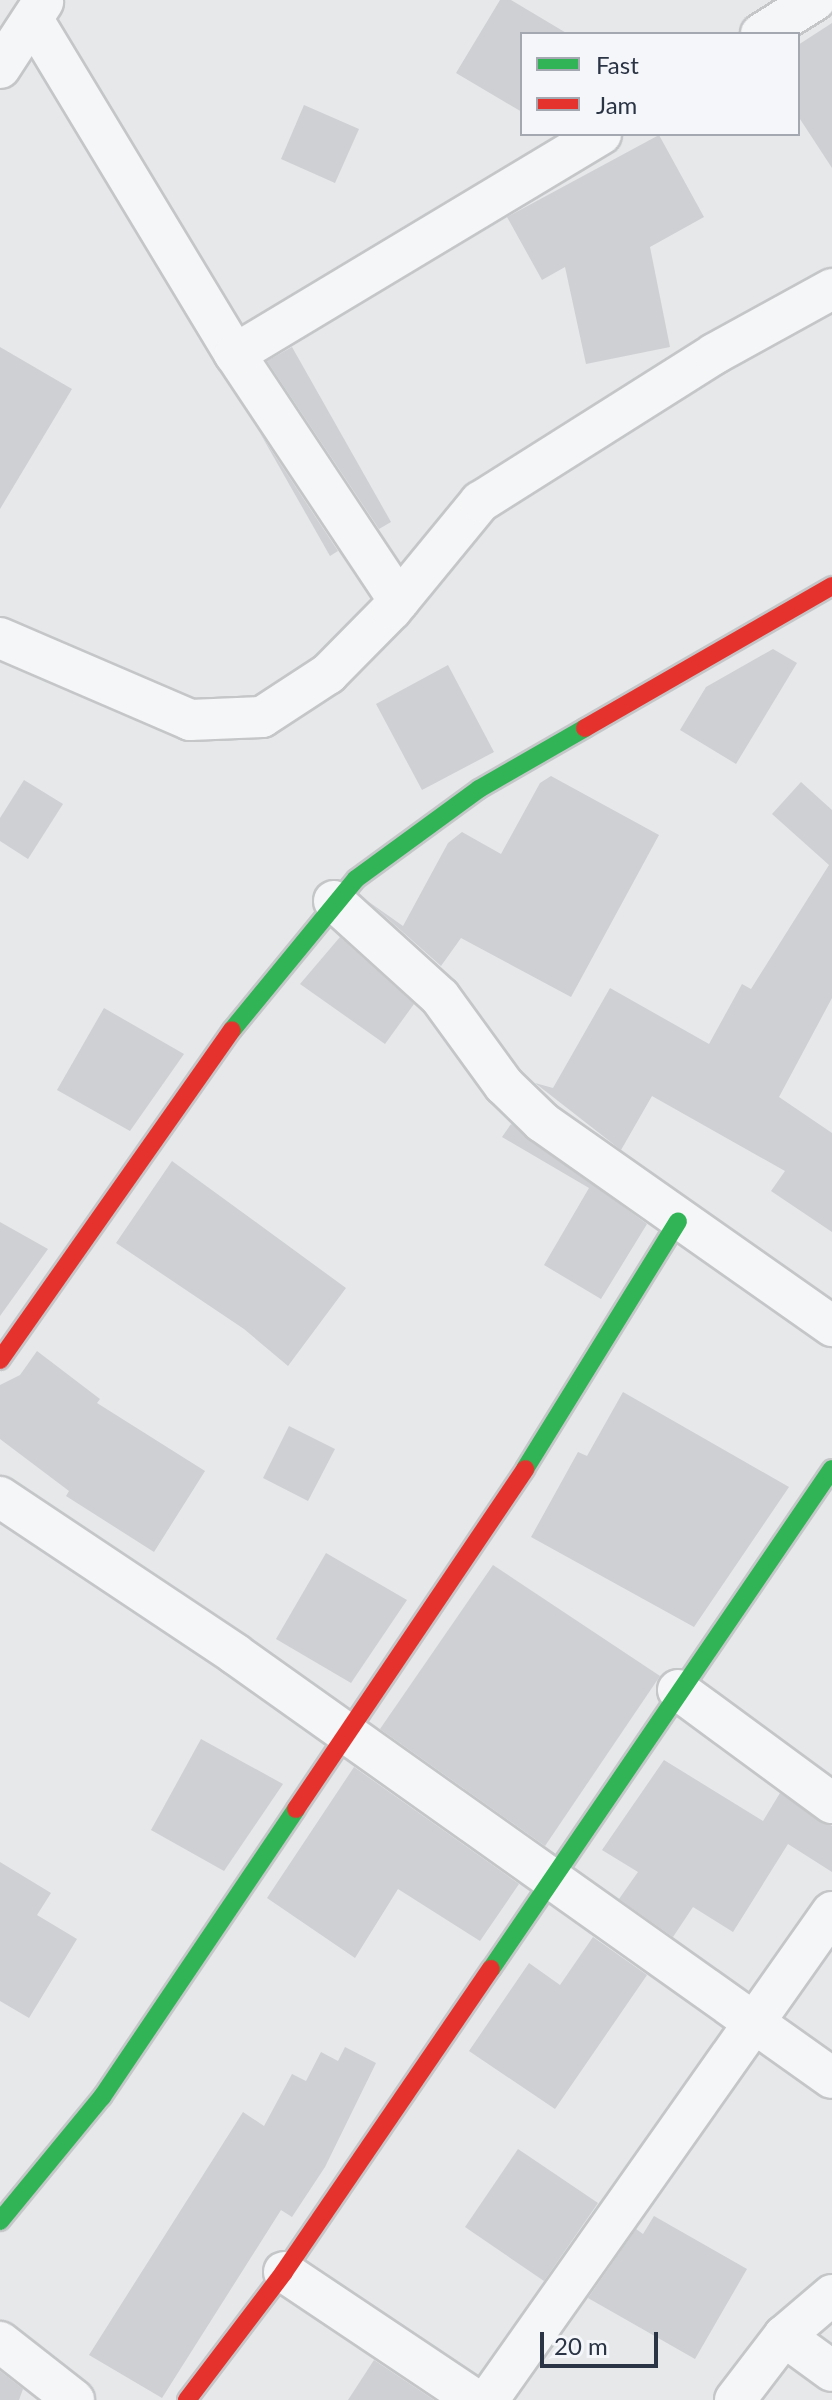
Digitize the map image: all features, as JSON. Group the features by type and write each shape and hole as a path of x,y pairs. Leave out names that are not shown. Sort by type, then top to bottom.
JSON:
{"street":[{"path":"764,32 815,0"},
{"path":"0,68 39,12 235,354 399,601"},
{"path":"235,354 598,136"},
{"path":"0,638 65,661 172,714 236,721 262,717 328,674 399,601 489,495 714,354 832,289"},
{"path":"0,1360 244,1012 334,901 479,789 832,586"},
{"path":"334,901 440,997 520,1103 678,1221 832,1326"},
{"path":"0,2221 102,2097 550,1432 678,1221"},
{"path":"187,2400 284,2272 678,1690 832,1469"},
{"path":"0,1497 347,1732 832,2078"},
{"path":"678,1690 832,1803"},
{"path":"488,2400 752,2021 832,1912"},
{"path":"284,2272 475,2400"},
{"path":"735,2400 784,2336 832,2295"},
{"path":"784,2336 832,2371"},
{"path":"0,2342 74,2400"}],"building":[{"path":"500,0 511,0 565,32 520,32 520,111 456,73"},
{"path":"832,23 832,168 800,119 800,44"},
{"path":"304,105 359,129 335,183 281,159"},
{"path":"660,136 704,217 650,247 670,347 586,364 565,267 542,280 507,217"},
{"path":"0,347 72,389 0,509"},
{"path":"292,347 391,522 379,529 267,361"},
{"path":"260,433 338,551 330,556"},
{"path":"773,649 797,663 736,764 680,730 706,687"},
{"path":"448,665 494,752 422,790 376,704"},
{"path":"551,776 659,835 571,997 461,938 441,966 369,902 403,926 448,843 462,832 501,854 540,783"},
{"path":"24,780 63,804 28,859 0,841 0,818"},
{"path":"801,782 832,810 832,998 779,1097 832,1133 832,1232 771,1191 785,1171 652,1096 621,1150 535,1083 553,1088 610,988 709,1044 742,984 751,989 829,865 772,814"},
{"path":"340,937 414,1004 385,1044 300,984"},
{"path":"104,1008 184,1054 130,1131 57,1090"},
{"path":"511,1124 647,1224 601,1299 544,1265 589,1188 502,1137"},
{"path":"172,1161 346,1288 288,1366 244,1329 116,1243"},
{"path":"0,1222 48,1249 0,1316"},
{"path":"37,1351 100,1399 97,1403 205,1471 154,1552 66,1496 69,1491 0,1439 0,1385 20,1375"},
{"path":"623,1392 789,1487 694,1627 531,1537 578,1452 587,1456"},
{"path":"289,1426 335,1449 308,1501 263,1478"},
{"path":"326,1553 407,1600 351,1683 276,1639"},
{"path":"493,1565 660,1676 545,1846 380,1729"},
{"path":"201,1739 283,1784 224,1871 151,1830"},
{"path":"664,1760 763,1821 780,1793 832,1826 832,1872 788,1844 733,1932 693,1907 673,1937 619,1899 638,1872 602,1850"},
{"path":"354,1767 519,1884 480,1941 398,1889 355,1958 267,1898"},
{"path":"0,1862 51,1893 37,1915 77,1939 29,2018 0,2001"},
{"path":"593,1937 647,1975 555,2109 469,2051 529,1963 560,1985"},
{"path":"345,2047 376,2063 325,2167 292,2217 281,2210 162,2398 89,2355 243,2112 264,2126 292,2074 306,2081 321,2052 338,2061"},
{"path":"518,2149 598,2203 544,2281 465,2227"},
{"path":"654,2216 747,2269 695,2359 588,2298 636,2229 643,2234"},
{"path":"374,2360 434,2400 348,2400"},
{"path":"0,2371 23,2389 19,2400 0,2400"}],"traffic: fast":[{"path":"232,1030 356,879 479,789 585,728"},
{"path":"525,1469 678,1221"},
{"path":"491,1969 832,1469"},
{"path":"0,2221 102,2097 296,1809"}],"traffic: jam":[{"path":"585,728 832,586"},
{"path":"0,1360 232,1030"},
{"path":"296,1809 525,1469"},
{"path":"187,2400 284,2272 491,1969"}]}
